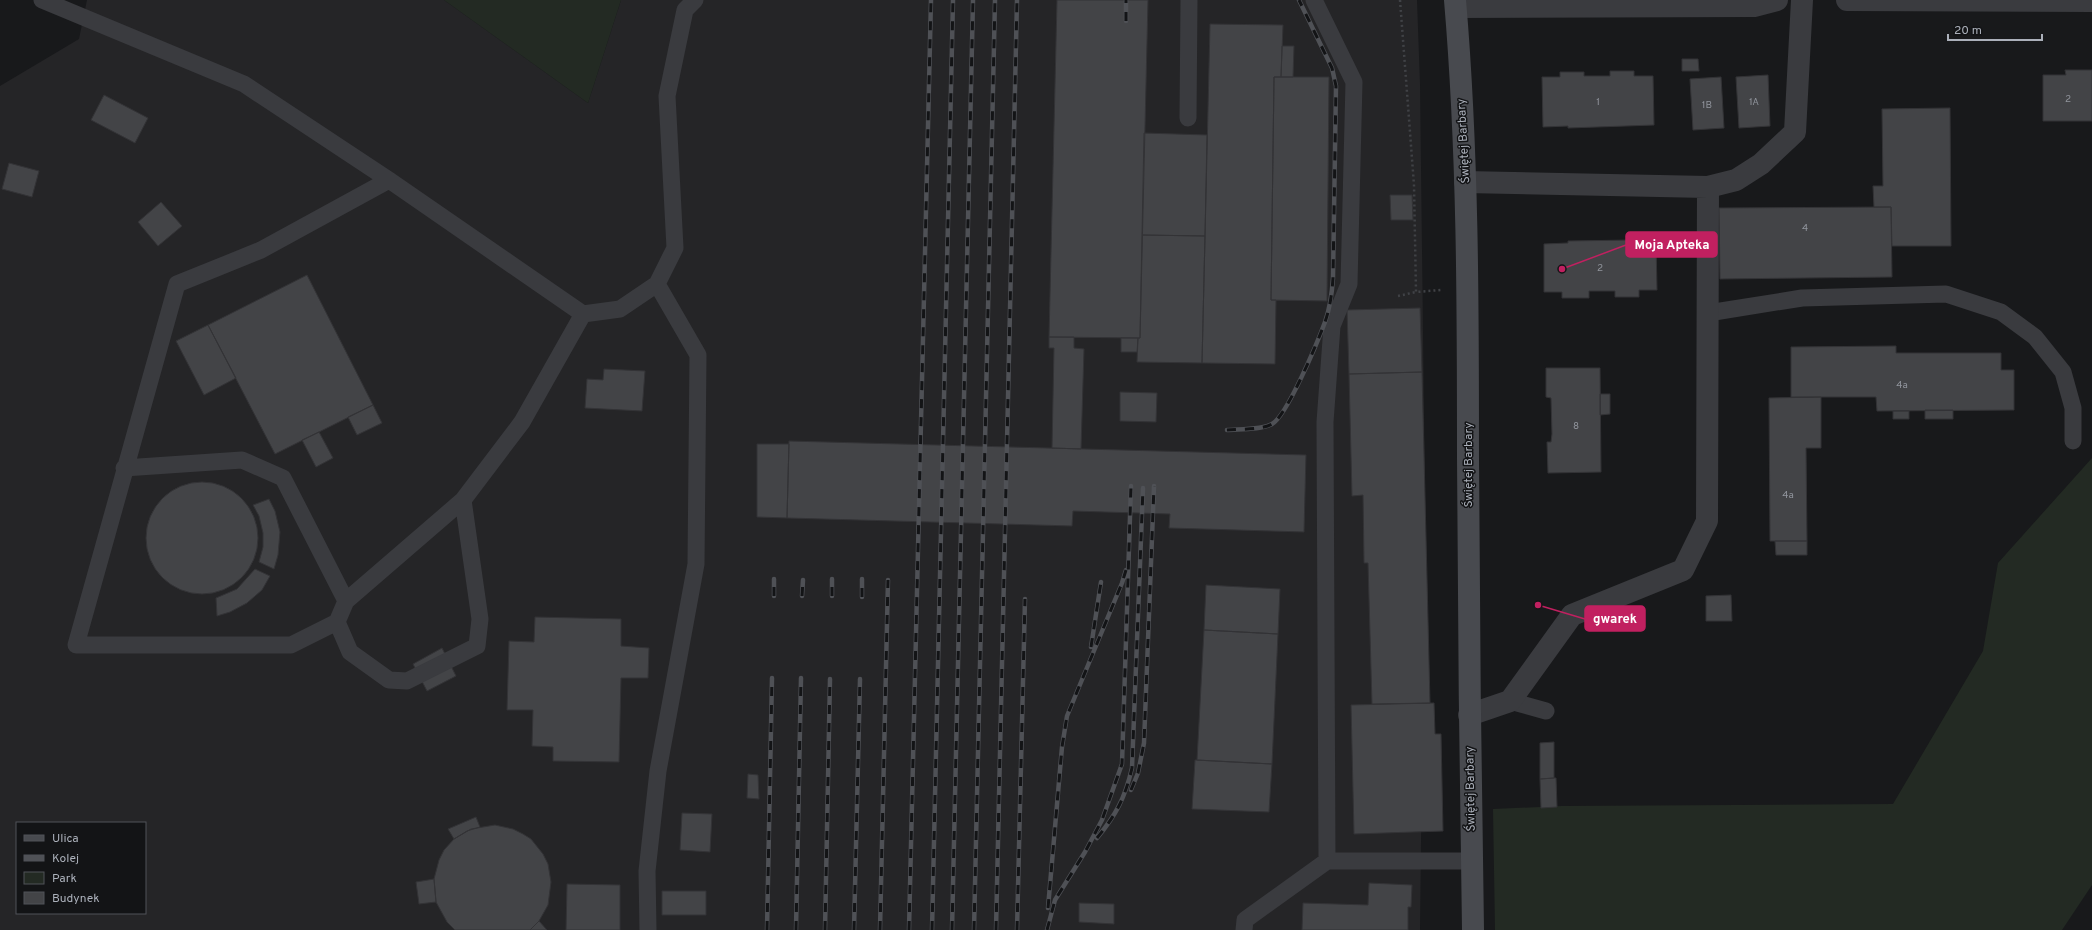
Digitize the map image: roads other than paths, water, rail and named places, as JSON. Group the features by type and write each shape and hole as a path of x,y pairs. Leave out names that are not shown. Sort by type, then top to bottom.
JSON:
{"street":[{"path":"1456,4 1754,6 1777,0"},
{"path":"1465,182 1708,188 1736,180 1761,164 1795,132 1802,0"},
{"path":"1847,0 2092,1"},
{"name":"Świętej Barbary","path":"1456,4 1465,182 1468,289 1469,715 1473,930"},
{"path":"1469,715 1510,701 1572,615 1683,570 1707,521 1708,188"}],"lane":[{"path":"42,0 244,84 389,180 583,314 620,309 657,284 676,248 667,96 685,10 696,0"},
{"path":"1188,118 1189,0"},
{"path":"1314,0 1354,82 1349,284 1332,326 1325,422 1327,861"},
{"path":"389,180 261,250 178,284 124,468 76,645 291,645 337,622 346,601 463,500 522,422 583,314"},
{"path":"648,930 648,871 658,771 696,564 698,355 657,284"},
{"path":"1708,313 1802,298 1946,294 2001,312 2035,337 2063,372 2073,408 2073,441"},
{"path":"124,468 242,460 283,478 346,601"},
{"path":"337,622 350,652 389,680 407,681 477,646 480,620 463,500"},
{"path":"1510,701 1546,711"},
{"path":"1244,930 1245,920 1327,861 1472,861"}],"railway":[{"path":"909,930 931,0"},
{"path":"932,930 953,0"},
{"path":"952,930 973,0"},
{"path":"974,930 995,0"},
{"path":"996,930 1017,0"},
{"path":"1126,0 1126,21"},
{"path":"1227,430 1250,429 1268,426 1278,418 1294,393 1309,361 1325,322 1330,300 1333,278 1336,86 1332,68 1299,0"},
{"path":"1047,930 1055,900 1085,852 1102,820 1122,764 1131,486"},
{"path":"1131,790 1138,773 1144,743 1154,486"},
{"path":"1097,838 1115,814 1123,797 1132,768 1143,488"},
{"path":"1048,908 1062,747 1067,716 1126,570"},
{"path":"774,579 774,596"},
{"path":"832,579 832,596"},
{"path":"862,579 862,597"},
{"path":"802,596 803,580"},
{"path":"880,930 888,580"},
{"path":"1091,647 1101,582"},
{"path":"1017,930 1025,599"},
{"path":"767,930 772,678"},
{"path":"796,930 801,678"},
{"path":"825,930 830,679"},
{"path":"854,930 860,679"}],"place":[{"name":"Moja Apteka","path":"1562,269"},
{"name":"gwarek","path":"1538,605"}]}
